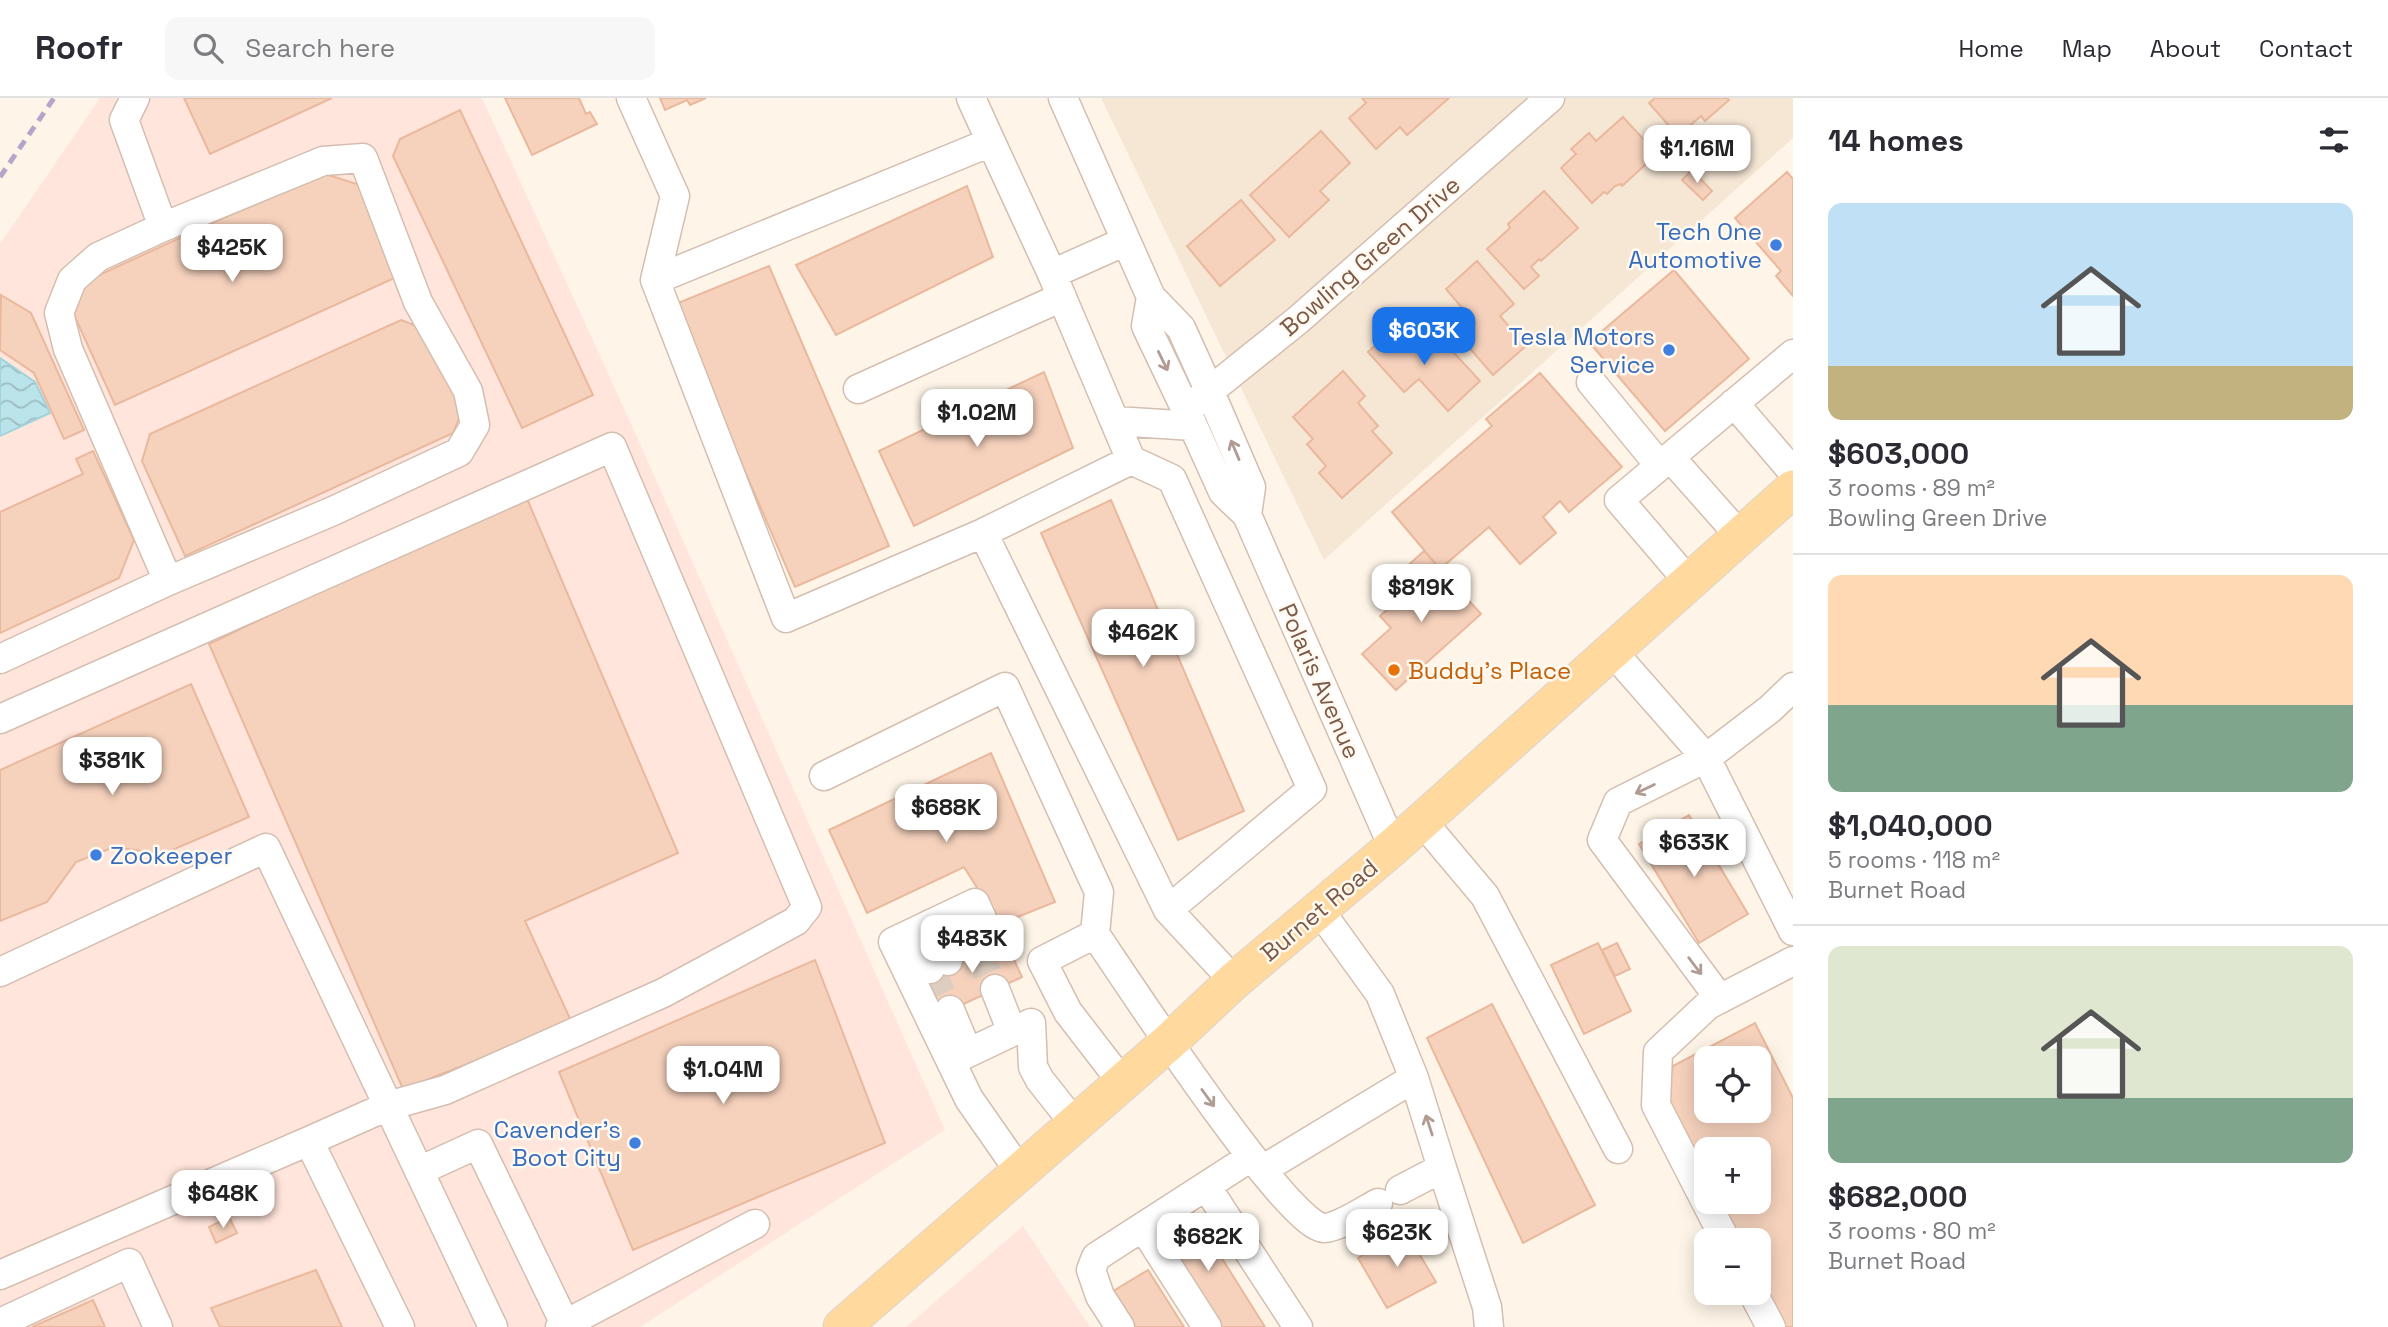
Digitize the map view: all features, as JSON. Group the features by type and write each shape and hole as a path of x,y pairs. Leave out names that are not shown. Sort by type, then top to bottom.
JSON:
{"main road":[{"name":"Burnet Road","path":"842,1327 1169,1042 1234,981 1393,847 1790,493"}],"street":[{"path":"135,98 124,120 163,227"},
{"path":"631,98 675,196 655,280 786,618 983,533 1131,460"},
{"path":"971,98 1057,285 1131,460 1172,479 1312,789 1168,910"},
{"name":"Polaris Avenue","path":"1063,98 1151,297 1181,328 1210,391 1251,487 1247,515"},
{"name":"Bowling Green Drive","path":"1189,418 1210,391 1298,320 1550,98"},
{"path":"655,280 991,142"},
{"path":"0,659 168,581 333,511 458,452 475,425 468,391 418,302 363,158 323,161 163,227 98,257 72,280 59,313 68,349 168,581"},
{"path":"858,388 1057,285 1126,241"},
{"name":"Polaris Avenue","path":"1151,297 1146,326 1223,492 1247,515 1393,847"},
{"path":"1689,582 1619,500 1792,358"},
{"path":"1591,382 1665,462 1740,536"},
{"path":"1734,403 1790,493"},
{"path":"1116,421 1189,418"},
{"path":"0,719 612,447 807,907 796,921 663,993 445,1090 388,1106 0,1275"},
{"path":"983,533 1168,910 1234,981"},
{"path":"1612,651 1706,758 1793,931"},
{"path":"824,776 1004,687 1100,892 1094,933 1257,1164 1315,1225 1325,1228 1342,1222 1442,1168"},
{"path":"1720,999 1602,841 1618,802 1706,758 1770,709 1793,687"},
{"path":"1422,821 1485,896 1618,1149"},
{"path":"0,972 266,848 493,1327"},
{"path":"968,1053 893,942 967,907 984,944"},
{"path":"1320,911 1380,994 1414,1078 1487,1307 1489,1327"},
{"path":"922,928 939,965"},
{"path":"1094,933 1042,961 1068,1012 1122,1082"},
{"path":"1719,1228 1656,1105 1658,1052 1708,1005 1793,961"},
{"path":"1003,985 1022,1027 1033,1066 1040,1080 1074,1123"},
{"path":"958,1006 968,1053 969,1098 1020,1172"},
{"path":"968,1053 1022,1027"},
{"path":"1120,1327 1100,1296 1091,1270 1097,1257 1206,1186 1257,1164 1414,1078"},
{"path":"309,1141 400,1327"},
{"path":"419,1171 478,1144 563,1326 755,1224"},
{"path":"1206,1186 1298,1327"},
{"path":"1143,1227 1207,1327"},
{"path":"0,1323 129,1263 158,1327"},
{"path":"1759,1305 1771,1327"}],"shaded area":[{"path":"100,98 482,98 628,417 945,1130 640,1327 0,1327 0,244"},
{"path":"1101,98 1793,98 1793,138 1324,560"},
{"path":"1023,1226 1090,1327 906,1327"}],"water":[{"path":"0,358 35,382 50,413 0,436"}],"building":[{"path":"184,98 332,98 210,154"},
{"path":"505,98 579,98 586,114 590,112 597,124 532,155"},
{"path":"660,98 706,98 690,105 687,100 665,110"},
{"path":"1362,98 1449,98 1407,135 1400,127 1376,149 1349,118 1366,103"},
{"path":"1655,98 1729,100 1705,121 1701,116 1678,136 1649,103"},
{"path":"460,110 593,395 522,428 393,156 400,139"},
{"path":"1623,117 1657,154 1622,186 1615,186 1607,194 1604,192 1592,203 1561,168 1576,154 1571,149 1589,133 1596,141"},
{"path":"1321,131 1350,163 1320,191 1329,200 1289,237 1250,195"},
{"path":"1692,170 1712,191 1703,200 1682,180"},
{"name":"Tech One Automotive","path":"1787,172 1793,179 1793,296 1776,276 1781,271 1735,218"},
{"path":"322,173 360,185 401,275 115,405 74,315 86,281"},
{"path":"967,186 993,257 836,335 796,265"},
{"path":"1544,191 1578,228 1531,267 1539,276 1524,289 1487,249 1510,228 1508,224"},
{"path":"1241,200 1275,240 1220,286 1187,246"},
{"path":"1477,261 1514,304 1500,316 1526,346 1493,375 1460,337 1475,323 1446,289"},
{"path":"769,266 889,546 795,587 673,305"},
{"name":"Tesla Motors Service","path":"1674,270 1749,359 1665,431 1589,342"},
{"path":"1,295 31,313 84,430 64,439 34,373 0,350"},
{"path":"401,320 427,330 463,408 453,433 185,556 142,461 150,434"},
{"path":"1399,323 1428,356 1444,342 1480,381 1448,411 1419,379 1404,392 1368,352"},
{"path":"1343,371 1365,396 1358,403 1378,426 1372,431 1392,453 1342,498 1319,473 1326,466 1307,444 1313,439 1293,417"},
{"path":"1044,372 1073,448 914,526 879,451"},
{"path":"1540,373 1622,467 1569,512 1560,501 1543,517 1556,533 1520,564 1489,527 1440,569 1392,512 1492,426 1486,419"},
{"path":"93,451 134,540 119,578 0,633 0,512 83,474 76,459"},
{"path":"525,494 678,853 525,921 572,1023 403,1089 209,644"},
{"path":"1111,500 1244,811 1178,840 1041,533"},
{"path":"1424,551 1481,614 1396,690 1362,654 1391,628 1380,616 1399,599 1409,610 1427,594 1404,569"},
{"path":"191,684 249,817 163,854 114,847 76,862 47,902 0,921 0,770"},
{"path":"991,753 1055,902 1000,924 964,867 867,913 829,830"},
{"path":"1689,815 1748,914 1699,943 1639,844"},
{"path":"1003,936 1022,977 942,1014 923,972"},
{"path":"1598,943 1631,1011 1584,1034 1551,965"},
{"path":"1617,943 1630,969 1615,976 1602,950"},
{"path":"815,960 885,1143 633,1250 559,1072"},
{"path":"1492,1004 1595,1205 1523,1243 1427,1038"},
{"path":"1755,1023 1767,1046 1711,1046"},
{"path":"1694,1055 1694,1123 1771,1123 1771,1055 1793,1098 1793,1327 1779,1327 1767,1305 1771,1305 1771,1228 1727,1228 1719,1214 1771,1214 1771,1137 1694,1137 1694,1166 1664,1109 1673,1066"},
{"path":"1191,1209 1265,1327 1217,1327 1157,1230"},
{"path":"229,1217 237,1233 216,1243 209,1227"},
{"path":"1405,1230 1436,1282 1387,1308 1358,1258"},
{"path":"316,1270 342,1327 220,1327 211,1308"},
{"path":"1148,1270 1184,1327 1132,1327 1110,1293"},
{"path":"93,1300 105,1327 32,1327"}],"tunnel":[{"path":"976,948 995,989"},
{"path":"930,969 950,1010"}],"railway":[{"path":"0,177 54,98"}],"place":[{"name":"Tech One Automotive","path":"1776,245"},
{"name":"Tesla Motors Service","path":"1669,350"},
{"name":"Buddy's Place","path":"1394,670"},
{"name":"Zookeeper","path":"96,855"},
{"name":"Cavender's Boot City","path":"635,1143"}]}
